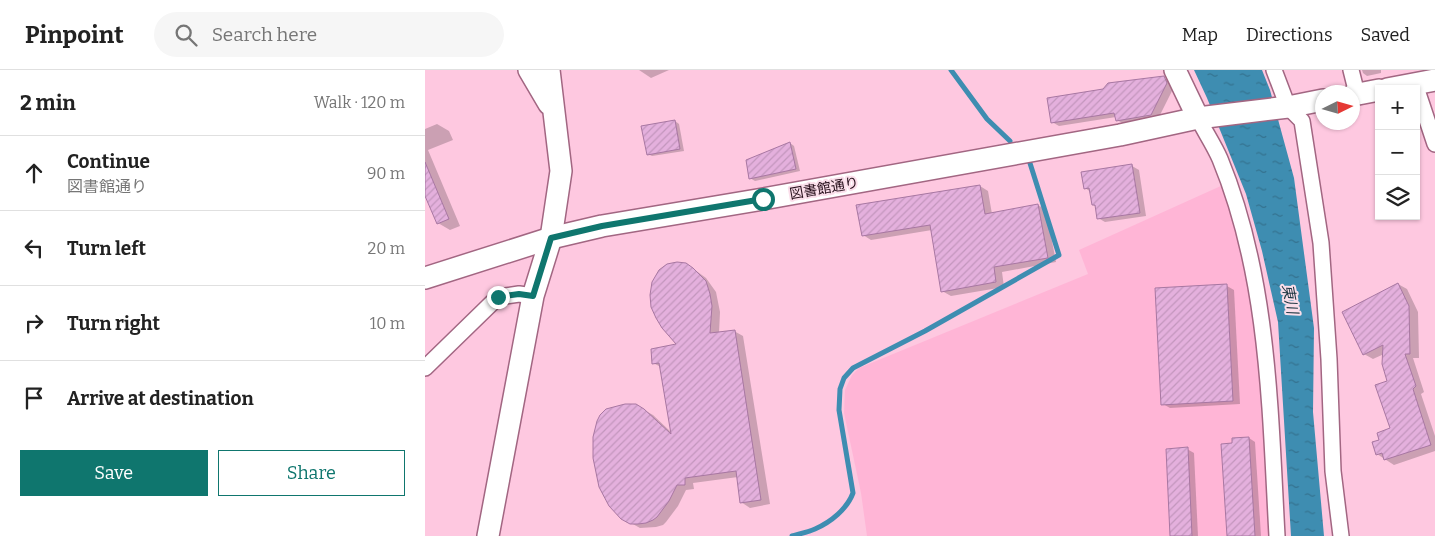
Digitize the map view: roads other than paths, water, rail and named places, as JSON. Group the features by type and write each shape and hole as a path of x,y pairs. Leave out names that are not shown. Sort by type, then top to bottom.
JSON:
{"street":[{"path":"529,70 554,112"},
{"path":"488,536 533,296 551,238 561,171 549,70"},
{"path":"1175,70 1219,157 1237,203 1259,300 1269,406 1277,536"},
{"path":"1274,70 1288,107 1302,121 1321,243 1329,358 1333,471 1341,536"},
{"path":"1351,70 1354,85"},
{"path":"1409,85 1425,82 1435,144"},
{"path":"1360,93 1375,91"},
{"path":"1288,107 1315,102"},
{"name":"図書館通り","path":"425,278 551,238 602,226 753,201 1120,135 1198,118 1288,107"},
{"path":"425,368 498,297 519,294 533,296"}],"water":[{"name":"東川","path":"1194,70 1262,70 1270,90 1294,178 1314,328 1313,412 1324,536 1291,536 1278,322 1262,251 1246,194"}],"waterway":[{"path":"951,70 987,119 1010,141"},
{"path":"792,536 827,523 843,510 853,493 839,410 840,389 844,378 853,368 925,331 1059,255 1029,160"}]}
